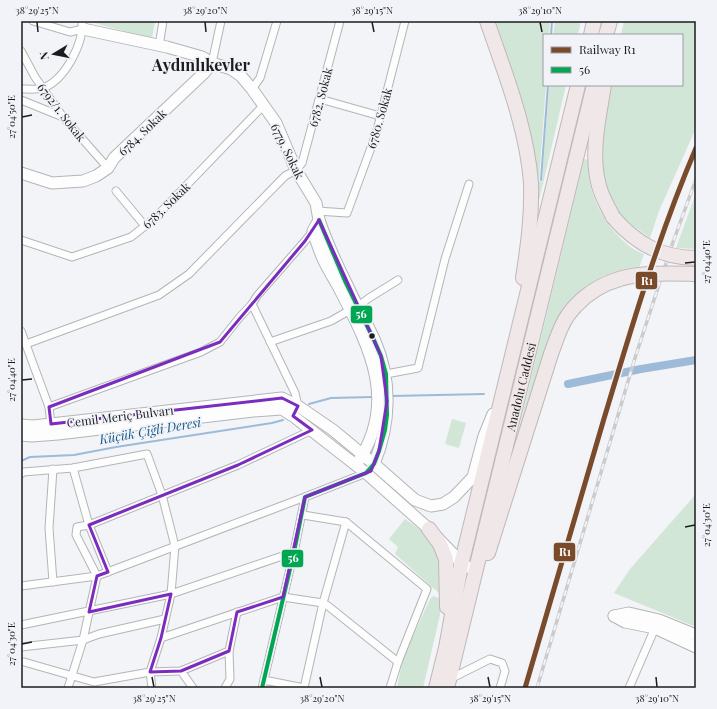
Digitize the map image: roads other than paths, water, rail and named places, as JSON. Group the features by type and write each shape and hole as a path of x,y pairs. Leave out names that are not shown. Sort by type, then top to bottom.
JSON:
{"highway":[{"path":"487,21 519,121 524,140 530,182 530,233 522,288 521,321"},
{"path":"591,34 594,21"},
{"path":"606,34 610,21"},
{"path":"612,34 614,21"},
{"name":"Anadolu Caddesi","path":"436,688 446,648 461,565 578,86"},
{"name":"Anadolu Caddesi","path":"448,683 594,86"},
{"path":"604,86 595,151 596,171 604,200 613,217 624,230 636,240 654,250 672,256 696,258"},
{"path":"476,569 488,553 551,354 568,315 579,302 591,292 606,283 621,278 640,274 696,274"},
{"path":"429,529 440,544 446,559 446,648"}],"street":[{"name":"6779. Sokak","path":"33,21 70,32 82,25 202,57 212,63 230,69 241,76 276,123 296,170 316,203 318,215 354,308"},
{"path":"159,46 163,21"},
{"name":"6784. Sokak","path":"21,173 52,183 83,181 96,176 108,168 114,158 204,73 212,63 221,21"},
{"path":"252,89 260,78 277,21"},
{"name":"6782. Sokak","path":"296,170 302,163 340,21"},
{"name":"6780. Sokak","path":"318,215 346,213 376,134 405,21"},
{"path":"21,89 42,88 51,83 69,66 82,25"},
{"name":"6792/1. Sokak","path":"21,51 35,77 63,117 108,168"},
{"path":"320,99 380,116"},
{"path":"21,100 63,117"},
{"name":"6783. Sokak","path":"21,240 72,257 131,237 154,219 263,106"},
{"path":"26,344 159,295 189,274 285,176 296,170"},
{"path":"386,374 418,368 446,259 469,184"},
{"path":"116,191 145,226"},
{"path":"49,407 201,352 220,342 257,296 306,241 313,231 318,215"},
{"path":"21,586 97,576 366,473 374,464 383,441 385,430 382,408 382,386 386,374 374,340 321,254 313,231"},
{"path":"270,342 331,321 398,280"},
{"path":"252,304 295,393 296,411"},
{"path":"354,308 382,386"},
{"path":"21,330 49,407 51,424"},
{"name":"Cemil Meriç Bulvarı","path":"21,435 32,436 58,434 253,411 282,409 296,411 333,430 415,500 431,506 442,504 454,497 474,477 484,436 508,376"},
{"name":"Cemil Meriç Bulvarı","path":"21,425 33,426 282,398 296,411 312,430 366,473 429,529 457,558 461,565"},
{"path":"356,465 373,435 382,408"},
{"path":"68,688 83,640 97,576 76,535 77,527 89,525 238,465 312,430"},
{"path":"21,474 23,472 72,468 147,454 162,495 175,546 171,594 161,638 150,672 152,688"},
{"path":"72,468 89,525 108,572"},
{"path":"53,469 49,528 53,582"},
{"path":"262,688 306,497"},
{"path":"302,515 346,522 427,589 398,662 390,688"},
{"path":"264,680 304,688 323,603 346,522"},
{"path":"21,625 171,594 294,552"},
{"path":"461,565 476,569"},
{"path":"161,638 283,597 323,603 398,662"},
{"path":"225,688 230,679 229,651 237,612"},
{"path":"696,635 674,625 651,618 629,613 614,616 625,622 655,628 696,647"},
{"path":"21,647 83,640 99,634 165,619"},
{"path":"629,688 655,628"},
{"path":"24,662 94,682 150,672 181,671 229,651"},
{"path":"448,683 490,659 502,663 505,671 500,688"},
{"path":"181,671 193,688"}],"waterway":[{"path":"551,34 552,21"},
{"path":"541,180 548,86"},
{"name":"Küçük Çiğli Deresi","path":"568,384 641,369 696,360"},
{"name":"Küçük Çiğli Deresi","path":"392,396 484,394"},
{"name":"Küçük Çiğli Deresi","path":"309,404 331,398 373,397"},
{"name":"Küçük Çiğli Deresi","path":"21,461 30,457 74,455 283,420"}],"railway":[{"path":"537,688 635,358 672,245 696,179"}],"rail line":[{"name":"R1","path":"525,688 635,318 669,215 696,148"}],"district":[{"name":"Aydınlıkevler","path":"201,64"}]}
